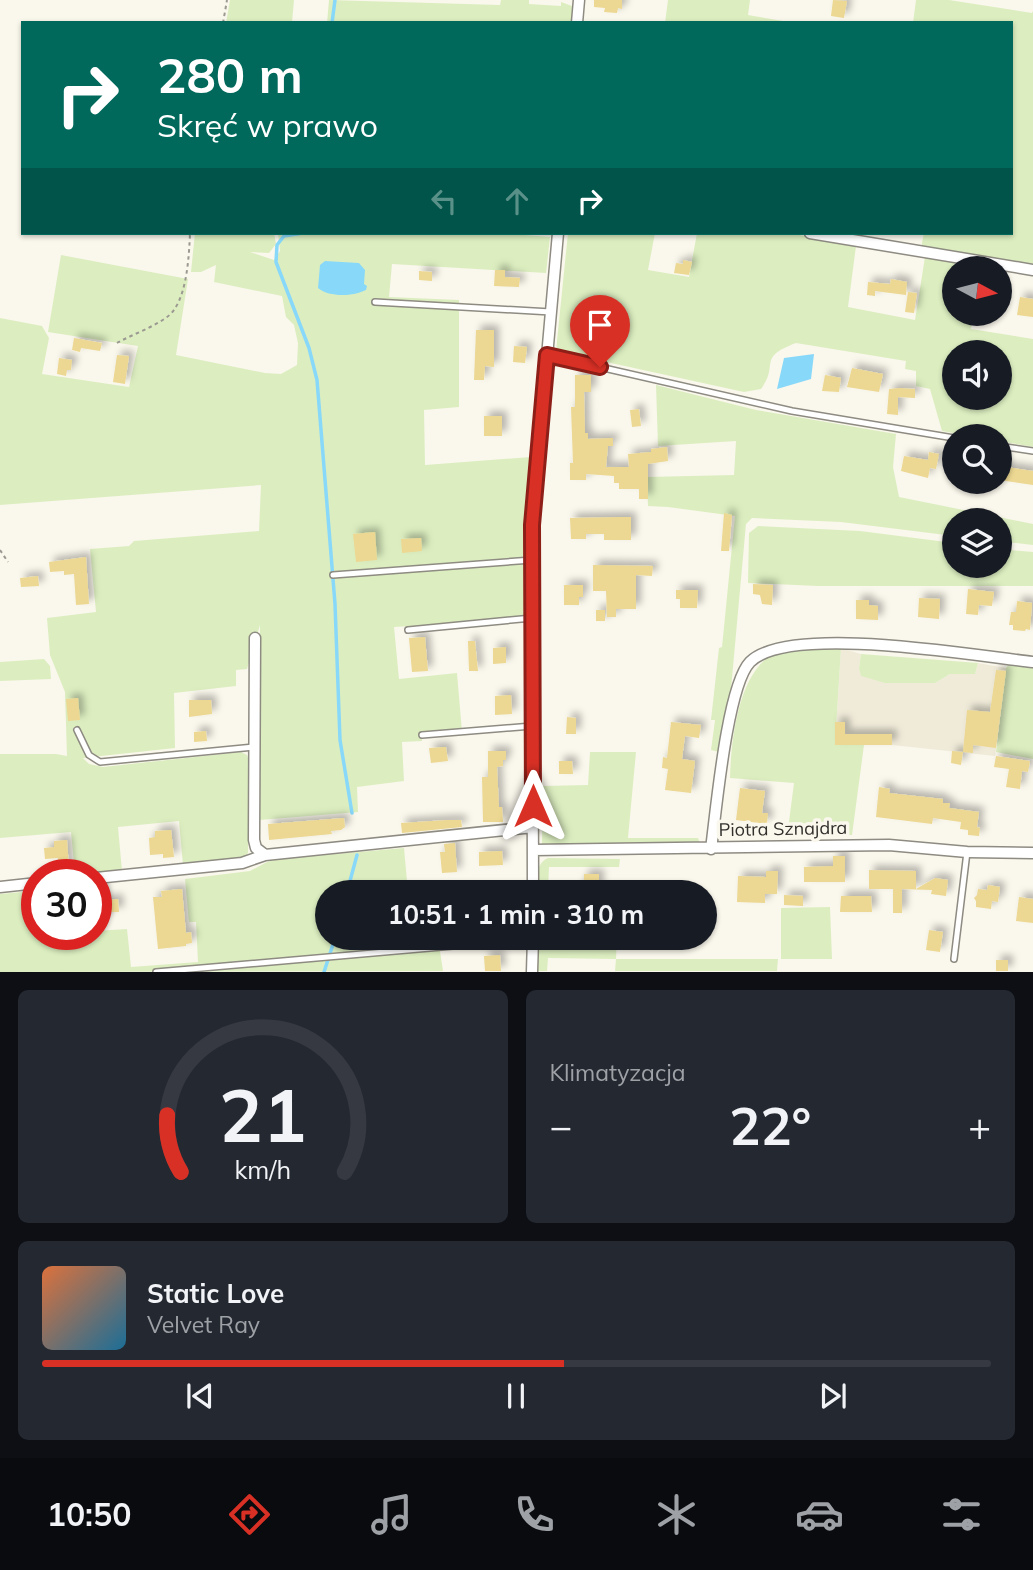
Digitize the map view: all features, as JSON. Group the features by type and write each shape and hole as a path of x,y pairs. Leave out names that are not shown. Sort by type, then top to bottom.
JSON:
{"street":[{"path":"577,21 579,0"},
{"path":"533,880 532,525 558,235"},
{"path":"822,235 1033,270"},
{"path":"255,638 254,840 256,848 265,855"},
{"path":"711,849 723,757 736,695 750,662 767,652 782,647 858,642 1033,662"},
{"path":"112,876 242,863 265,855 533,827"},
{"name":"Piotra Sznajdra","path":"533,850 889,845 967,852 1033,853"},
{"path":"0,887 21,885"},
{"path":"532,971 533,950"}],"lane":[{"path":"375,302 551,312"},
{"path":"547,355 792,411 942,436"},
{"path":"1012,448 1033,451"},
{"path":"333,575 532,560"},
{"path":"408,630 532,618"},
{"path":"422,735 532,726"},
{"path":"77,730 89,755 100,762 108,763 254,747"},
{"path":"954,959 967,852"},
{"path":"156,971 396,950"}],"path":[{"path":"223,21 226,0"},
{"path":"117,342 169,316 181,298 190,235"},
{"path":"0,550 8,562"}],"shaded area":[{"path":"841,648 861,654 859,668 935,683 950,674 975,674 978,663 1006,668 995,756 892,745 835,745"}],"green space":[{"path":"230,0 294,0 292,21 226,21"},
{"path":"329,0 500,5 501,0 529,0 529,4 561,6 561,2 572,6 574,11 573,21 327,21"},
{"path":"668,0 750,0 748,15 783,21 665,21"},
{"path":"916,0 949,0 1032,13 1033,11 1033,265 1012,262 1012,256 974,256 921,248 924,235 1013,235 1013,21 913,21"},
{"path":"195,235 274,235 276,244 269,253 250,252 274,260 280,251 278,235 550,237 546,273 392,264 389,297 459,300 459,407 424,410 425,465 531,457 527,516 526,619 394,627 399,679 457,673 462,732 422,736 422,741 402,742 404,781 357,787 358,812 259,820 260,625 247,669 236,670 236,686 174,693 175,748 83,758 89,764 103,767 241,752 247,755 248,853 243,858 183,865 179,821 118,827 122,871 112,871 112,859 74,859 71,832 0,838 0,754 67,756 65,692 50,655 47,618 96,612 90,549 129,546 134,541 259,531 261,485 0,505 0,318 42,326 49,338 42,374 129,387 138,346 48,332 61,255 188,279 176,355 265,373 281,374 297,365 298,343 294,325 286,317 282,296 214,282 216,265 201,272 191,272"},
{"path":"568,235 655,235 648,270 689,277 697,235 799,235 856,246 848,307 915,320 925,257 942,261 942,326 971,326 971,329 1033,339 1033,447 1012,443 1012,424 942,424 942,431 930,389 916,386 916,371 905,369 906,361 796,343 776,353 772,358 769,373 761,389 744,392 556,351"},
{"path":"656,385 756,410 896,434 893,467 899,497 954,508 942,508 942,535 841,522 752,518 746,524 730,700 719,752 711,750 715,720 711,720 719,648 722,647 735,516 648,506 647,477 734,475 736,441 658,446"},
{"path":"1012,520 1033,524 1033,545 1012,543"},
{"path":"758,526 860,531 942,541 942,578 1012,578 1012,550 1033,552 1033,586 818,586 748,583 749,533"},
{"path":"799,648 841,648 835,745 864,745 852,835 787,837 794,783 730,778 732,745 739,707 753,674 764,661 777,652"},
{"path":"861,654 978,663 975,674 950,674 935,683 885,683 861,676"},
{"path":"44,659 50,666 51,679 0,681 0,662"},
{"path":"1010,663 1033,666 1033,759 996,752 1006,668"},
{"path":"590,752 636,752 628,838 698,838 700,844 542,846 543,786 588,785"},
{"path":"404,848 407,880 315,880 315,950 440,950 443,971 0,972 0,894 21,892 21,950 112,950 112,930 127,929 131,967 198,962 196,922 189,922 185,879 250,871 279,859"},
{"path":"620,859 619,867 549,867 548,880 538,880 539,867 544,860"},
{"path":"830,907 832,959 781,959 781,908"},
{"path":"537,950 616,950 616,959 548,958 547,971 537,971"},
{"path":"616,959 778,959 777,971 615,971"}],"water":[{"path":"325,261 359,263 365,270 366,290 342,295 318,288 320,265"},
{"path":"814,354 811,379 777,389 784,358"}],"building":[{"path":"594,0 622,0 622,9 618,8 617,13 604,12 605,8 594,7"},
{"path":"833,0 847,1 844,18 831,16"},
{"path":"683,260 692,262 689,275 674,273 676,263 683,264"},
{"path":"495,270 505,270 505,277 520,278 519,287 494,286"},
{"path":"419,271 432,272 432,281 419,280"},
{"path":"891,279 907,282 906,295 875,291 875,296 867,295 868,282 890,284"},
{"path":"908,292 917,293 914,313 905,312"},
{"path":"1020,297 1033,299 1033,317 1017,315"},
{"path":"476,330 494,330 494,367 485,366 484,380 474,380"},
{"path":"74,338 102,343 100,351 81,348 80,352 72,350"},
{"path":"514,346 527,347 525,363 513,362"},
{"path":"117,355 129,356 125,384 113,382"},
{"path":"59,358 72,360 71,370 67,370 66,376 57,374"},
{"path":"852,368 883,374 879,392 847,387"},
{"path":"575,375 591,375 591,392 584,392 585,433 588,433 588,439 613,438 613,446 608,446 606,467 629,467 628,454 667,447 668,461 648,464 648,499 639,499 639,489 619,489 619,483 614,483 614,476 586,474 586,480 570,480 570,463 573,463 571,407 575,407"},
{"path":"825,375 841,378 839,392 822,391"},
{"path":"889,389 915,389 915,398 898,397 898,415 887,414"},
{"path":"639,409 641,426 632,427 630,410"},
{"path":"484,416 502,416 502,436 484,436"},
{"path":"929,452 939,454 936,469 930,468 928,478 901,471 904,456 928,460"},
{"path":"1012,468 1033,471 1033,485 1012,482"},
{"path":"724,513 732,515 729,551 721,551"},
{"path":"631,517 631,540 604,540 604,534 586,534 586,539 571,539 570,518"},
{"path":"375,532 377,560 356,562 353,534"},
{"path":"421,538 422,551 402,553 401,539"},
{"path":"86,557 89,604 76,605 74,574 64,575 64,571 50,572 49,562"},
{"path":"593,565 653,566 652,576 636,575 636,609 616,609 616,617 607,617 606,591 593,591"},
{"path":"38,576 39,586 21,587 20,578"},
{"path":"753,584 773,585 772,605 762,604 760,595 753,594"},
{"path":"564,585 583,585 583,597 579,597 579,605 564,605"},
{"path":"968,589 994,592 992,606 979,605 978,615 966,614"},
{"path":"676,590 698,590 697,608 680,608"},
{"path":"919,598 940,599 939,619 918,617"},
{"path":"856,600 869,600 869,605 878,606 878,620 856,619"},
{"path":"1017,601 1032,603 1030,630 1013,630 1013,625 1009,625 1011,612 1016,612"},
{"path":"596,610 605,610 605,621 596,621"},
{"path":"425,637 428,671 412,672 409,638"},
{"path":"468,641 475,641 478,671 469,671"},
{"path":"506,647 506,663 493,664 493,648"},
{"path":"996,670 1006,671 996,748 973,745 973,753 963,752 967,710 990,712"},
{"path":"511,695 512,714 495,715 495,696"},
{"path":"78,698 80,720 68,721 66,699"},
{"path":"189,700 211,700 212,714 189,717"},
{"path":"567,717 576,718 576,734 566,734"},
{"path":"671,722 701,725 699,738 685,736 682,759 695,761 691,793 665,790 668,769 662,768 663,757 667,758"},
{"path":"835,722 845,722 845,734 892,734 892,745 835,745"},
{"path":"206,731 207,741 194,742 194,732"},
{"path":"446,747 448,761 431,763 429,748"},
{"path":"488,751 506,751 503,766 497,767 499,807 502,807 503,822 483,822 482,777 488,777"},
{"path":"952,751 963,752 961,765 951,763"},
{"path":"996,756 1030,761 1028,772 1022,771 1020,789 1006,787 1009,769 994,767"},
{"path":"559,761 572,761 573,774 559,774"},
{"path":"879,787 890,789 889,793 943,799 943,803 950,803 949,808 979,812 979,836 968,835 968,830 960,829 961,822 933,818 932,824 876,817"},
{"path":"740,788 765,791 762,813 768,813 767,824 736,820"},
{"path":"344,818 345,827 331,831 332,834 269,840 268,824"},
{"path":"461,820 462,827 402,833 401,823"},
{"path":"171,830 174,857 150,855 149,838 155,837 155,831"},
{"path":"67,840 68,859 45,859 44,848 54,847 54,841"},
{"path":"455,843 457,872 442,873 440,852 445,852 444,844"},
{"path":"502,851 503,865 479,866 479,852"},
{"path":"833,856 845,856 845,882 804,882 804,867 833,866"},
{"path":"869,870 916,871 916,889 935,878 948,880 946,896 931,894 932,890 902,889 902,913 893,913 893,889 869,889"},
{"path":"766,871 778,871 777,894 765,894 765,903 737,902 738,876 766,877"},
{"path":"584,874 599,874 599,880 584,880"},
{"path":"988,885 1000,887 998,902 992,901 991,909 976,907 974,898 978,889 987,890"},
{"path":"182,889 186,933 191,932 192,943 158,949 153,897 162,897 161,891"},
{"path":"784,895 803,896 803,906 784,905"},
{"path":"841,896 871,896 872,912 840,912"},
{"path":"1019,897 1033,899 1033,923 1016,921"},
{"path":"112,899 118,899 119,912 112,912"},
{"path":"929,930 943,932 940,952 926,950"},
{"path":"500,955 501,971 485,971 484,956"},
{"path":"996,960 1008,960 1008,971 996,971"}],"waterway":[{"path":"332,21 335,0"},
{"path":"290,235 284,236 277,245 276,262 309,348 317,380 335,604 340,740 352,813"},
{"path":"350,880 357,855"},
{"path":"324,972 331,950"}],"route":[{"path":"533,806 532,525 547,355 600,367"}]}
